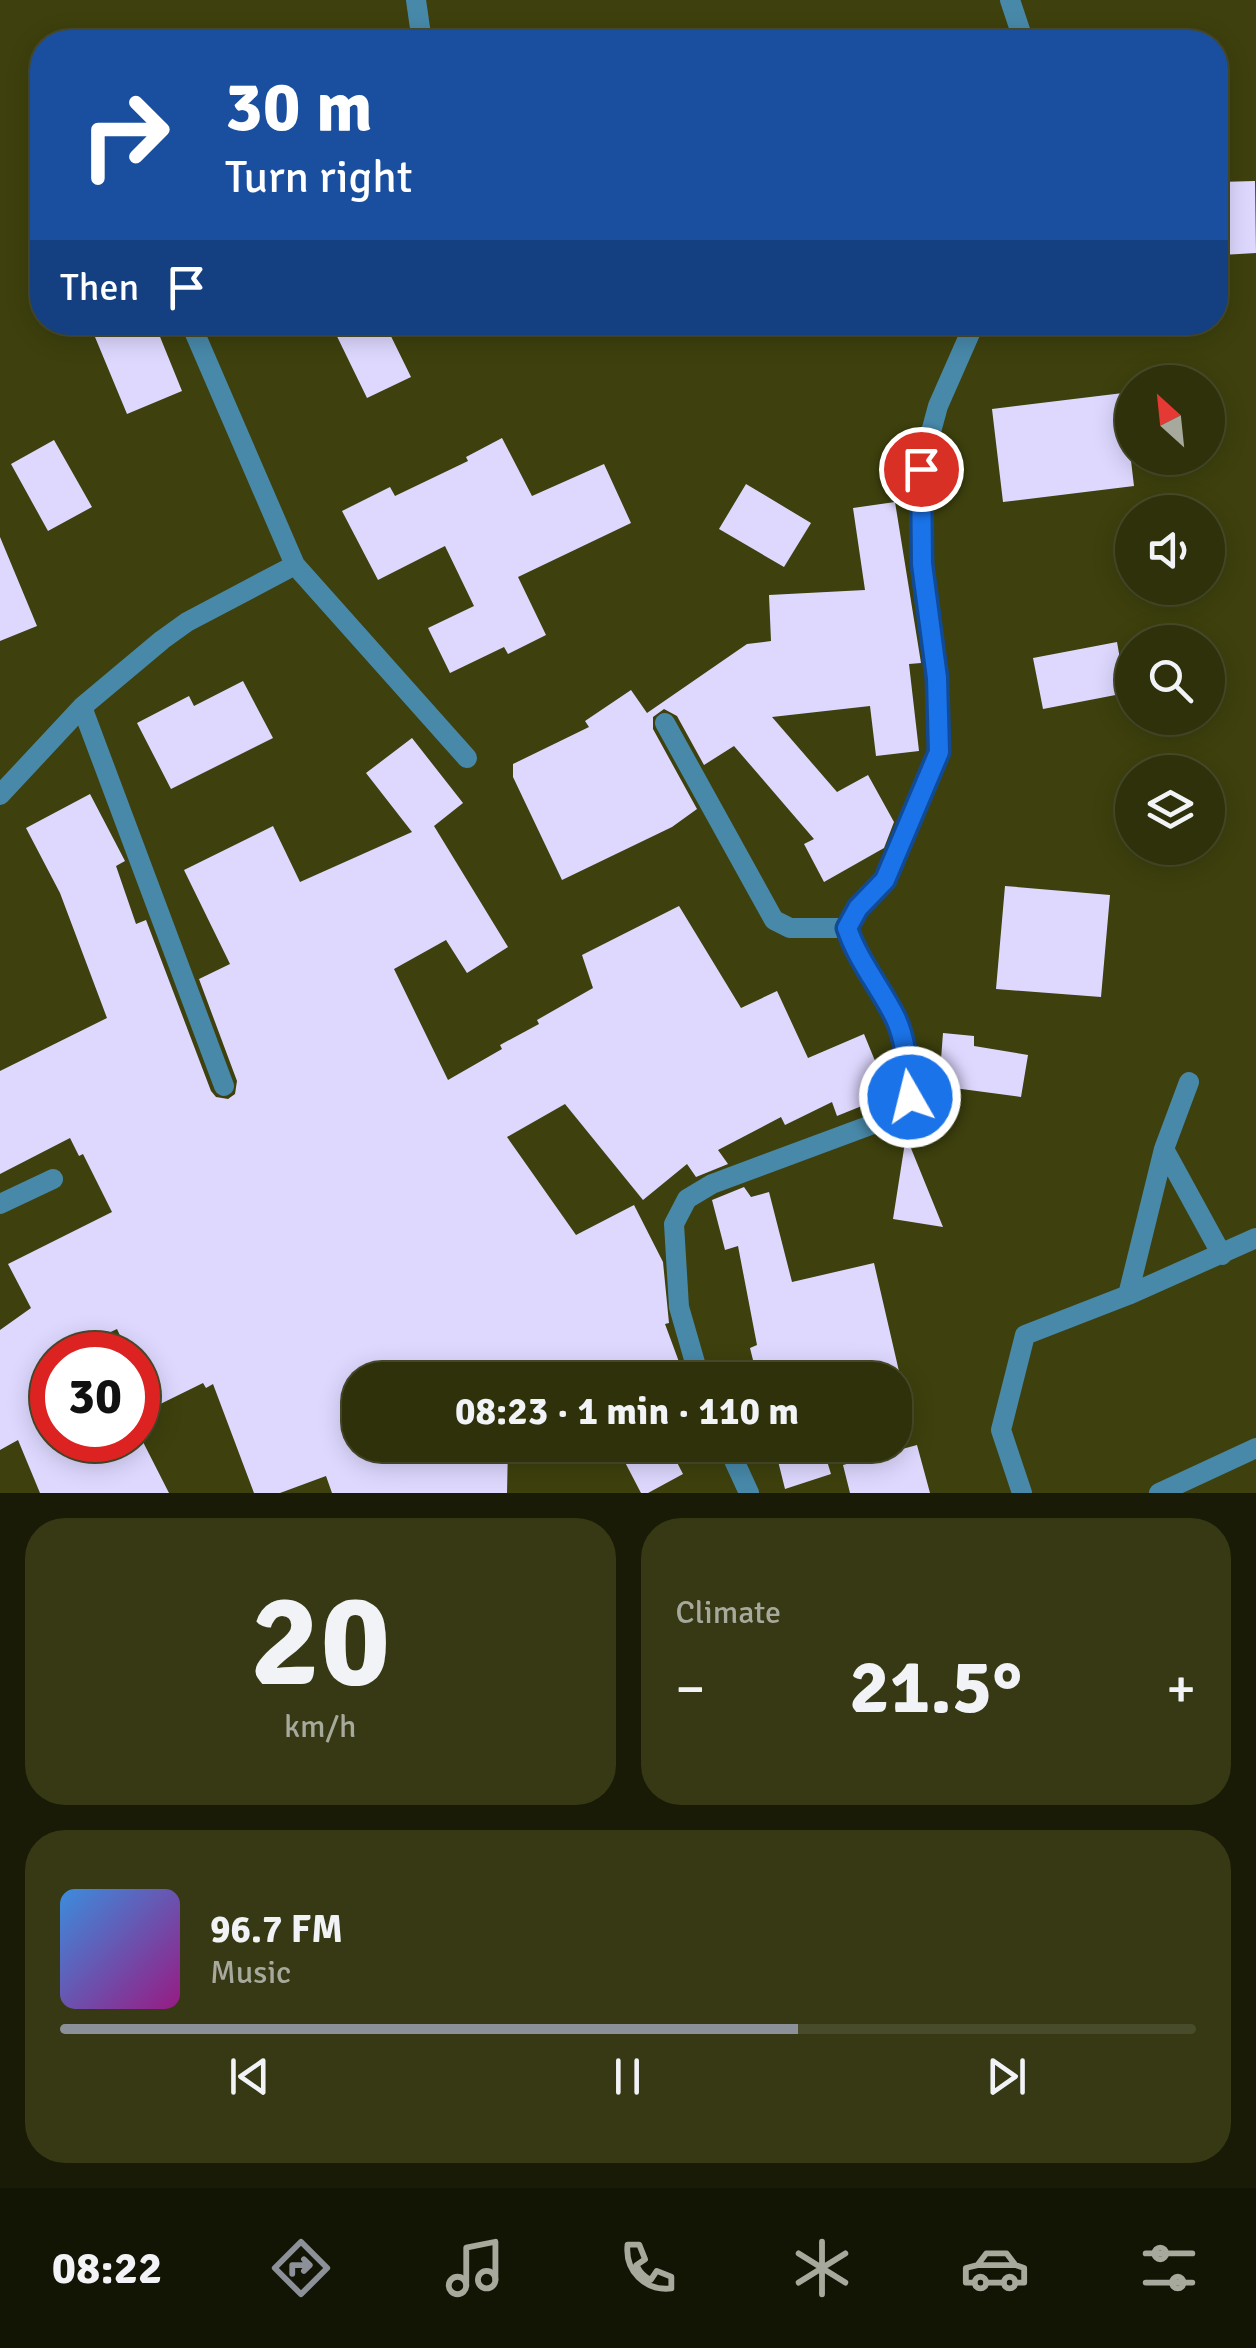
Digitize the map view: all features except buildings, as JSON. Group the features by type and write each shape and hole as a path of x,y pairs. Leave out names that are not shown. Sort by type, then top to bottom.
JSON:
{"street":[{"path":"416,0 420,30"},
{"path":"1010,0 1020,30"},
{"path":"196,335 295,564 467,758"},
{"path":"695,1362 679,1306 674,1224 687,1199 712,1184 895,1116 910,1097 898,1022 852,944 847,928 858,908 885,880 939,752 937,678 922,564 921,469 938,406 969,335"},
{"path":"0,794 82,707 188,622 295,564"},
{"path":"82,707 224,1086"},
{"path":"665,723 774,920 790,928 847,928"},
{"path":"1128,1295 1164,1149 1189,1082"},
{"path":"1164,1149 1222,1255"},
{"path":"0,1204 53,1179"},
{"path":"1022,1493 1001,1430 1024,1335 1128,1295 1256,1238"},
{"path":"1159,1493 1256,1448"},
{"path":"735,1462 749,1493"}],"route":[{"path":"910,1097 898,1022 852,944 847,928 858,908 885,880 939,752 937,678 922,564 921,469"}]}
